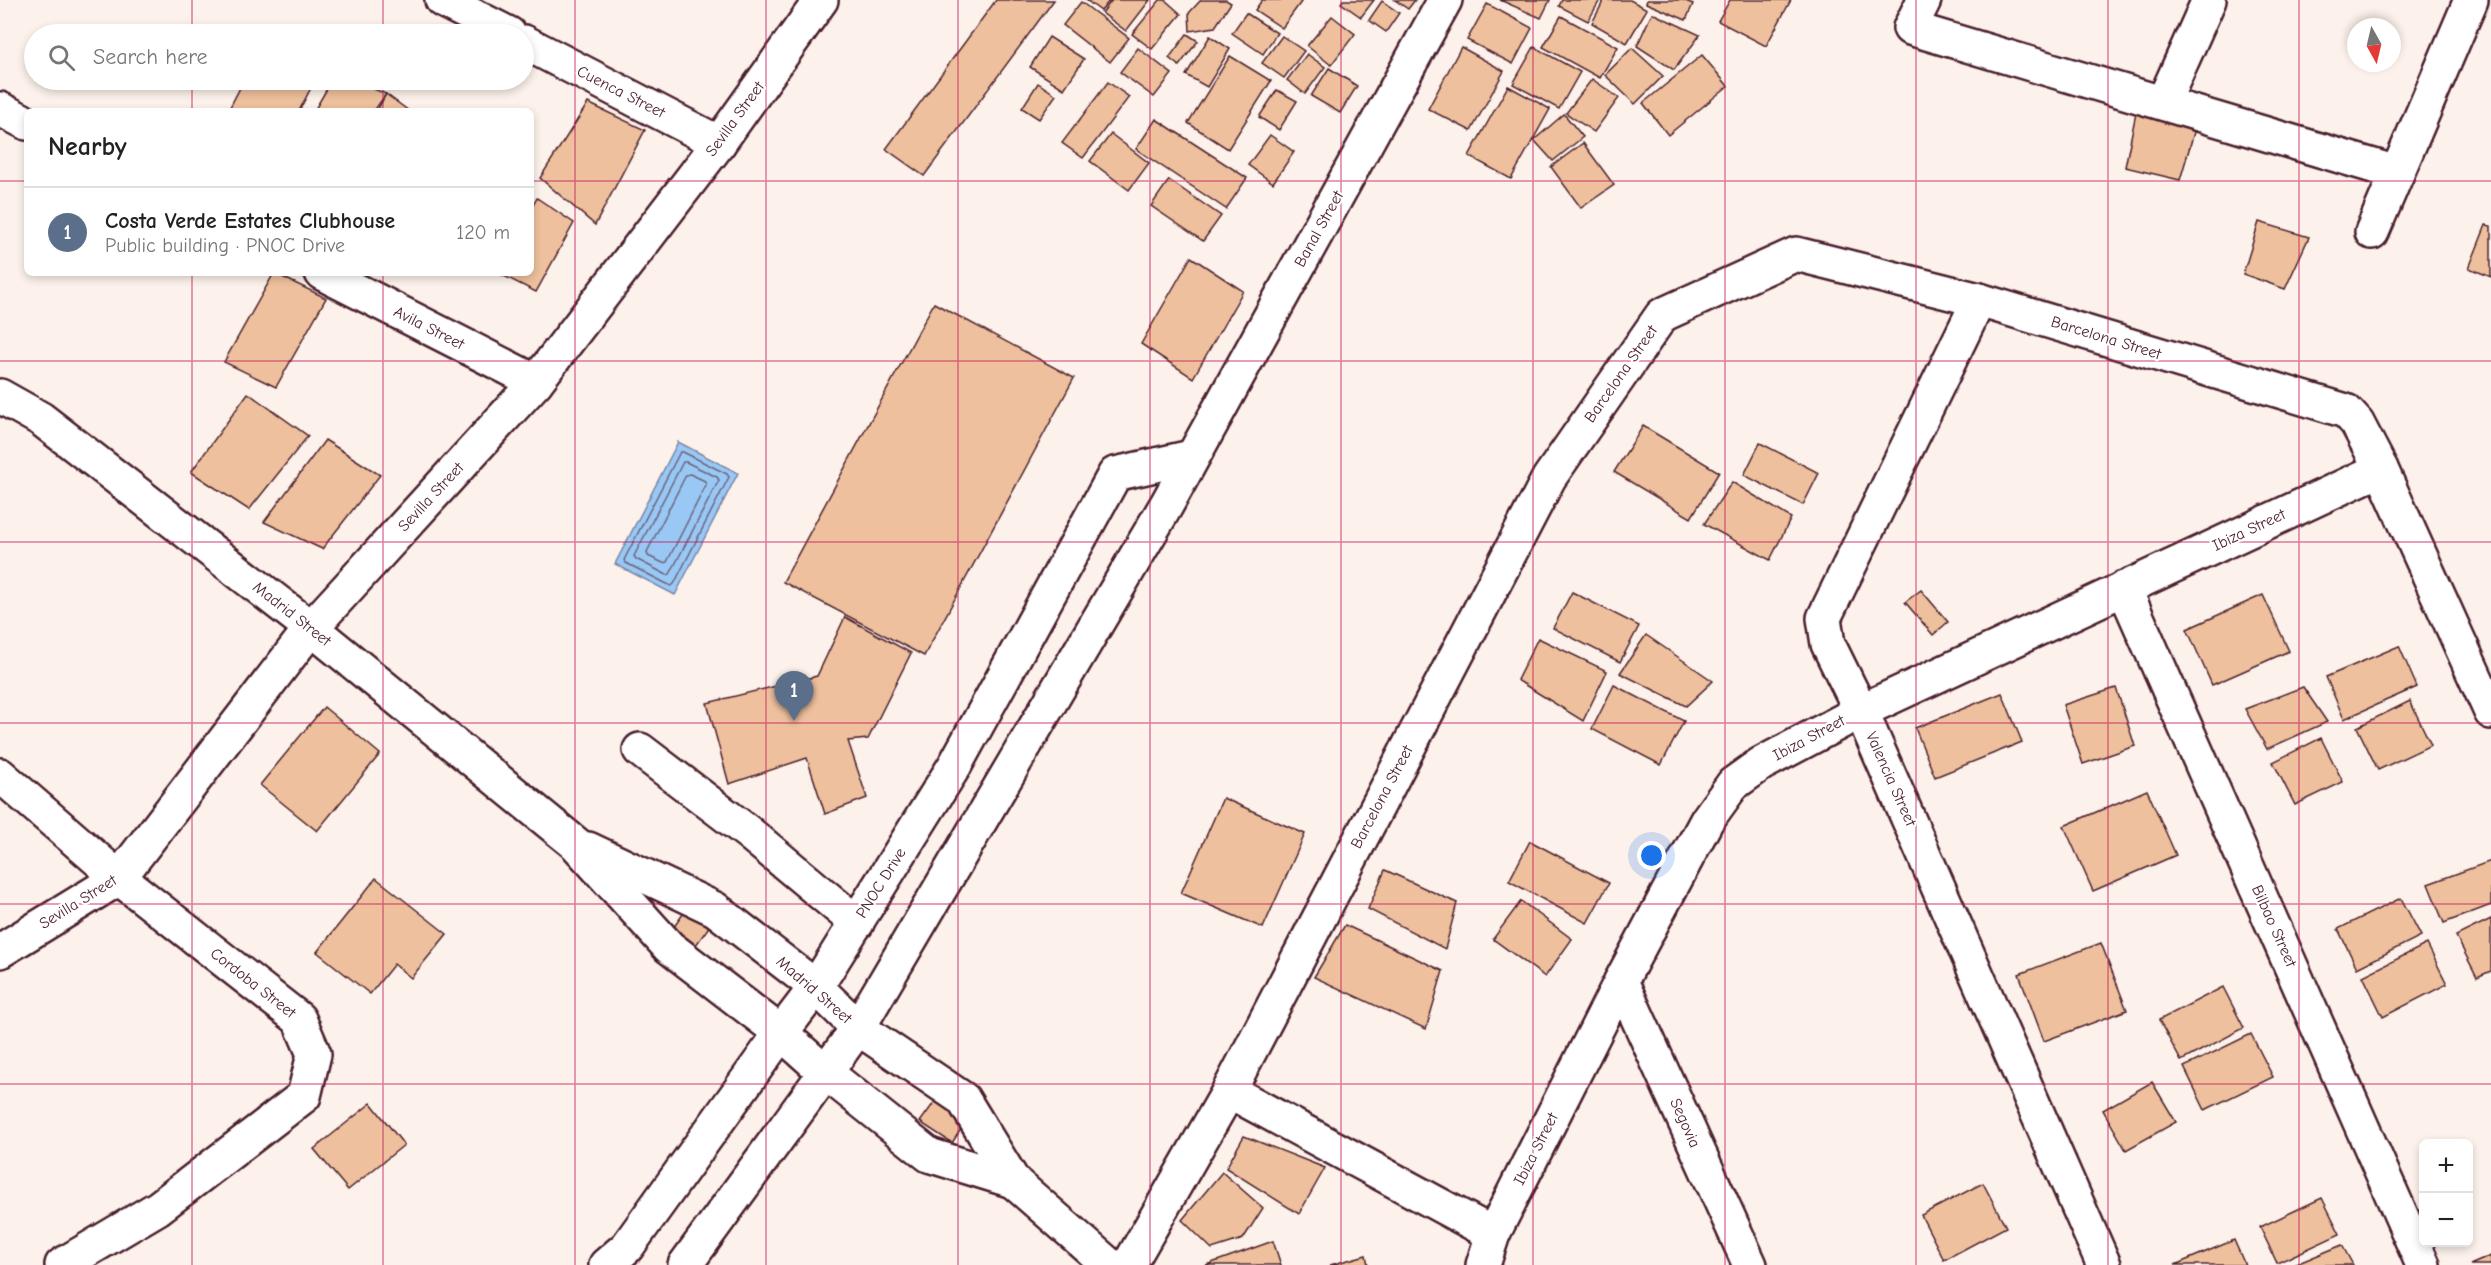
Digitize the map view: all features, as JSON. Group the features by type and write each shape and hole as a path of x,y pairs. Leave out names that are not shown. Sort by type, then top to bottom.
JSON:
{"street":[{"path":"442,0 489,24"},
{"name":"Sevilla Street","path":"0,951 119,878 311,628 537,382 719,143 820,0"},
{"name":"Banal Street","path":"1191,457 1445,0"},
{"path":"1924,0 1910,28 2397,173"},
{"path":"2163,103 2209,0"},
{"path":"2372,232 2471,0"},
{"name":"Cuenca Street","path":"534,47 719,143"},
{"path":"0,109 24,121"},
{"name":"Barcelona Street","path":"1129,1265 1229,1091 1549,478 1662,315 1796,254 1979,300 2346,411 2357,423 2381,469 2491,712"},
{"name":"Avila Street","path":"328,276 537,382"},
{"name":"Valencia Street","path":"1979,300 1824,618 1828,644 1861,711 2104,1265"},
{"name":"Madrid Street","path":"0,396 41,419 311,628 576,844 669,947 781,1033 825,1072 929,1155 1013,1182"},
{"path":"1115,474 1191,457"},
{"path":"685,1265 858,1028 1167,504 1191,457"},
{"name":"Ibiza Street","path":"1483,1265 1493,1233 1621,981 1707,820 1733,784 1761,764 1861,711 2381,469"},
{"path":"1115,474 1167,504"},
{"name":"PNOC Drive","path":"606,1265 627,1247 816,987 955,765 1115,474"},
{"name":"Bilbao Street","path":"2124,588 2423,1265"},
{"path":"640,750 749,833 857,923"},
{"name":"Cordoba Street","path":"0,775 119,878 299,1019 314,1054 304,1096 158,1208 62,1265"},
{"name":"Madrid Street","path":"576,844 715,909 816,987 858,1028 963,1099 1013,1182 1109,1265"},
{"name":"Segovia","path":"1621,981 1750,1265"},
{"path":"1229,1091 1493,1233"}],"water":[{"path":"678,442 738,473 675,595 615,564"}],"building":[{"path":"996,0 1054,0 924,176 886,149"},
{"path":"1086,0 1110,0 1101,11"},
{"path":"1112,0 1150,0 1126,31 1102,13"},
{"path":"1160,0 1165,0 1181,14 1152,49 1132,34"},
{"path":"1201,0 1226,0 1231,3 1215,27 1190,31 1189,13"},
{"path":"1262,0 1299,0 1301,2 1282,28 1255,10"},
{"path":"1343,0 1374,0 1361,17 1341,3"},
{"path":"1395,0 1415,0 1408,9"},
{"path":"1500,0 1550,0 1541,18"},
{"path":"1562,0 1600,0 1588,21 1559,6"},
{"path":"1604,0 1630,0 1647,9 1627,43 1592,23"},
{"path":"1647,0 1683,0 1693,4 1686,20 1646,3"},
{"path":"1730,0 1791,0 1766,46 1718,21"},
{"path":"1382,1 1399,13 1386,32 1369,20"},
{"path":"1081,2 1129,38 1110,62 1063,25"},
{"path":"1487,4 1532,28 1513,64 1467,40"},
{"path":"1246,13 1277,33 1263,54 1232,33"},
{"path":"1652,13 1700,35 1674,70 1637,46"},
{"path":"1332,16 1355,34 1331,65 1307,46"},
{"path":"1561,16 1618,47 1600,78 1543,47"},
{"path":"1187,34 1198,41 1179,66 1169,58"},
{"path":"1210,36 1230,49 1207,87 1186,75"},
{"path":"1282,36 1304,51 1284,78 1262,63"},
{"path":"1049,37 1084,59 1064,89 1030,67"},
{"path":"1461,47 1504,71 1471,131 1428,109"},
{"path":"1534,47 1580,72 1559,109 1513,84"},
{"path":"1138,48 1172,74 1154,97 1120,72"},
{"path":"1632,48 1663,76 1635,104 1605,75"},
{"path":"1307,54 1325,67 1305,94 1287,80"},
{"path":"1702,55 1728,86 1668,135 1643,103"},
{"path":"1230,56 1271,81 1228,149 1188,123"},
{"path":"1329,68 1357,86 1340,113 1311,96"},
{"path":"1592,79 1619,98 1594,132 1566,113"},
{"path":"1108,82 1129,97 1083,158 1062,143"},
{"path":"1038,83 1056,95 1039,119 1022,108"},
{"path":"1508,86 1550,109 1511,179 1469,156"},
{"path":"239,90 310,90 301,108 230,108"},
{"path":"326,90 376,90 386,94 376,108 316,108"},
{"path":"1277,90 1297,101 1279,130 1259,117"},
{"path":"386,94 405,108 379,108"},
{"path":"588,103 645,130 595,225 540,178"},
{"path":"2137,108 2195,129 2180,180 2125,167"},
{"path":"1564,114 1583,137 1553,161 1534,140"},
{"path":"1156,119 1247,178 1226,209 1136,149"},
{"path":"1111,134 1149,163 1129,190 1090,161"},
{"path":"1270,135 1294,152 1273,183 1248,165"},
{"path":"1583,143 1614,185 1581,208 1551,167"},
{"path":"1169,180 1221,216 1203,241 1151,206"},
{"path":"537,198 574,223 536,292 504,276 534,276 534,204"},
{"path":"2259,222 2309,237 2285,289 2243,274"},
{"path":"2486,225 2491,226 2491,277 2469,268"},
{"path":"1191,257 1243,291 1193,378 1141,344"},
{"path":"272,276 280,276 326,298 276,387 224,362"},
{"path":"934,303 1074,378 924,656 783,582"},
{"path":"248,393 308,436 249,510 191,472"},
{"path":"1643,426 1719,472 1691,518 1614,472"},
{"path":"325,440 380,475 322,549 264,522"},
{"path":"1760,443 1819,473 1803,505 1744,475"},
{"path":"1732,482 1791,518 1770,560 1704,524"},
{"path":"1921,590 1948,622 1933,635 1905,602"},
{"path":"1572,592 1639,626 1620,662 1553,628"},
{"path":"2263,595 2289,651 2212,685 2187,629"},
{"path":"845,617 911,653 868,739 848,741 867,798 825,814 807,758 729,784 707,703 817,676"},
{"path":"1646,635 1713,681 1686,706 1620,673"},
{"path":"1538,638 1607,671 1583,721 1517,680"},
{"path":"2399,646 2417,687 2344,719 2326,677"},
{"path":"1614,685 1684,721 1661,765 1592,729"},
{"path":"2303,687 2327,722 2267,749 2245,709"},
{"path":"2116,688 2135,746 2083,764 2063,705"},
{"path":"2002,693 2022,742 1935,777 1915,728"},
{"path":"2410,701 2431,745 2378,770 2357,727"},
{"path":"324,707 380,754 317,831 260,785"},
{"path":"2321,738 2343,782 2295,805 2273,762"},
{"path":"2147,790 2176,855 2093,891 2064,826"},
{"path":"1223,798 1305,834 1263,928 1181,893"},
{"path":"1530,841 1609,883 1587,923 1509,881"},
{"path":"2491,861 2491,905 2444,923 2428,884"},
{"path":"1385,870 1457,903 1445,949 1368,909"},
{"path":"376,878 447,934 411,978 394,964 370,994 317,952"},
{"path":"2401,898 2421,936 2357,968 2338,929"},
{"path":"1521,901 1572,939 1545,977 1493,939"},
{"path":"688,907 711,924 696,945 673,928"},
{"path":"2491,919 2491,971 2477,977 2456,936"},
{"path":"1345,925 1443,971 1426,1029 1314,977"},
{"path":"2101,943 2127,1010 2044,1041 2019,974"},
{"path":"2427,944 2447,984 2383,1017 2363,976"},
{"path":"2223,987 2244,1028 2181,1061 2159,1020"},
{"path":"2251,1034 2273,1077 2205,1110 2184,1067"},
{"path":"2152,1082 2176,1122 2126,1150 2103,1110"},
{"path":"936,1100 967,1120 952,1143 920,1122"},
{"path":"371,1103 404,1145 348,1190 314,1149"},
{"path":"1244,1136 1325,1168 1299,1214 1226,1168"},
{"path":"1222,1172 1263,1208 1243,1239 1212,1249 1182,1220"},
{"path":"1983,1183 2006,1227 1944,1260 1921,1215"},
{"path":"2322,1198 2340,1234 2277,1263 2260,1227"},
{"path":"2234,1240 2245,1265 2175,1265"},
{"path":"1273,1241 1281,1265 1206,1265"},
{"path":"2342,1245 2353,1265 2294,1265"},
{"path":"1366,1255 1368,1265 1330,1265"},
{"path":"2491,1256 2491,1265 2470,1265"}],"place":[{"name":"Costa Verde Estates Clubhouse","path":"794,721"}]}
